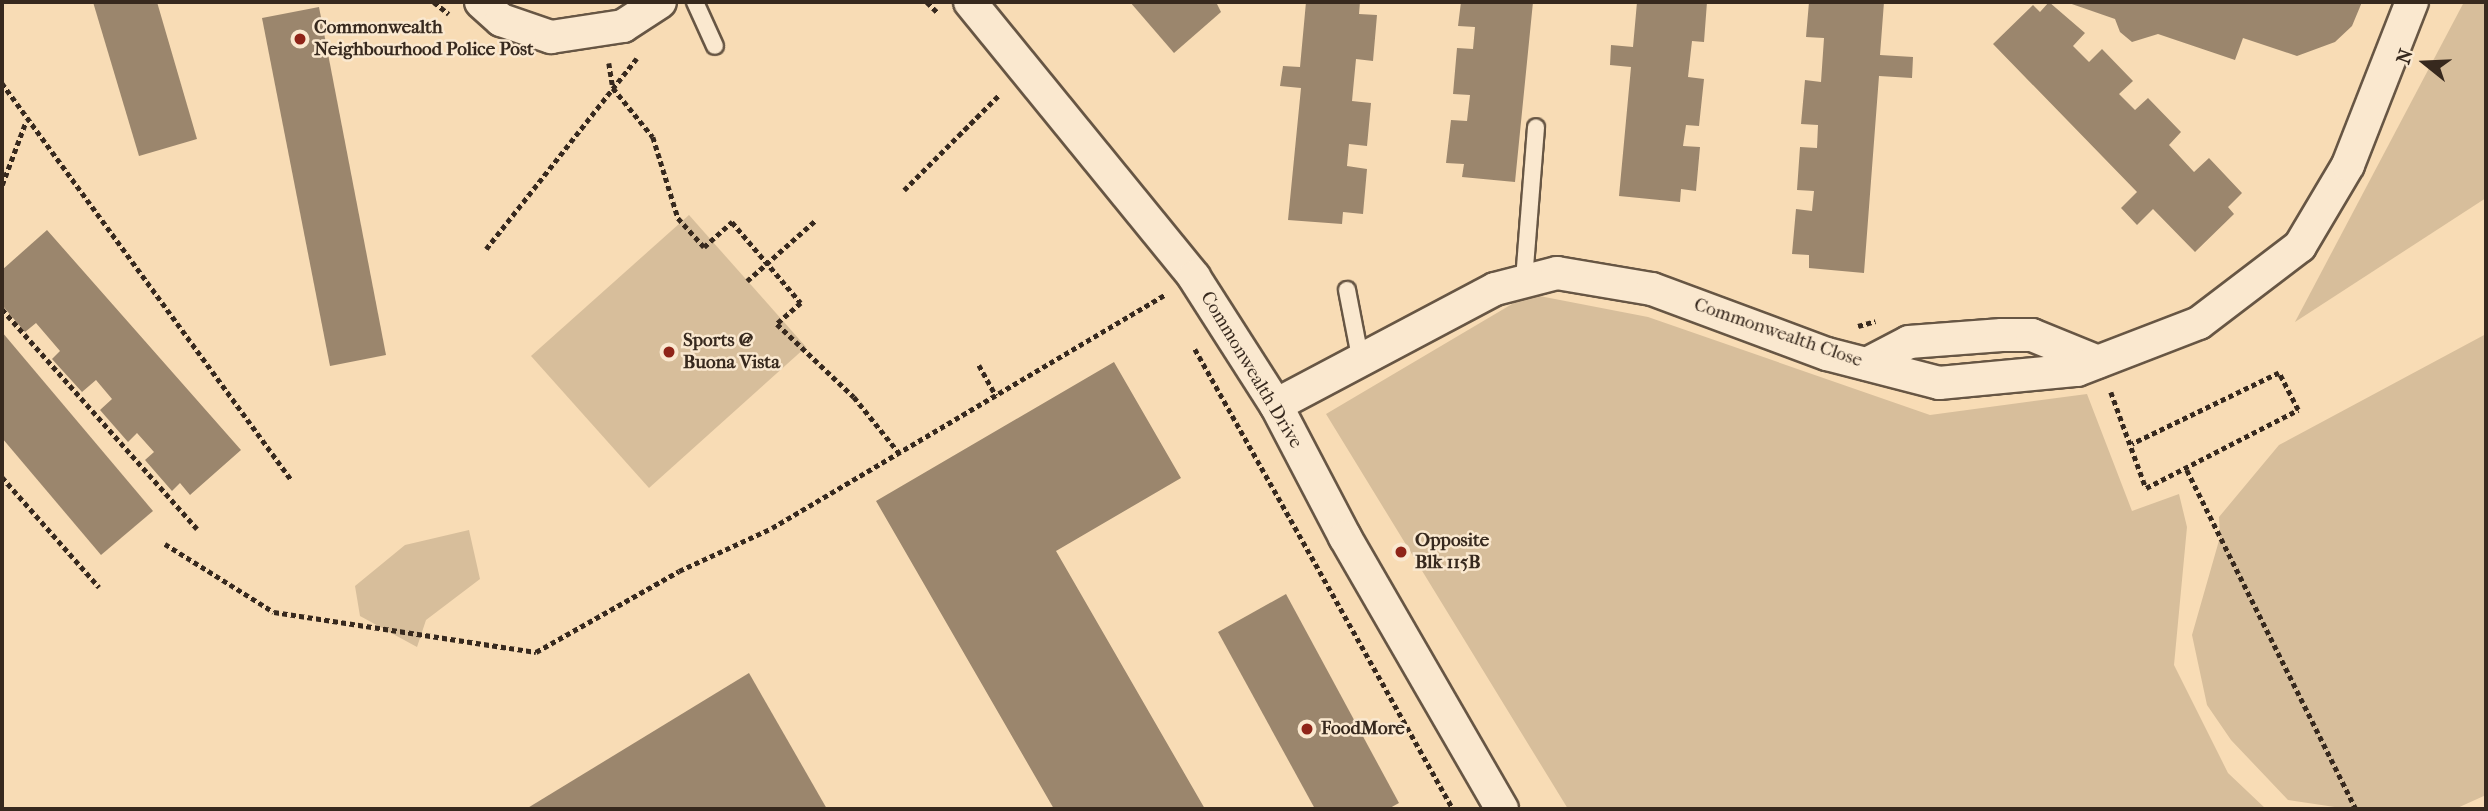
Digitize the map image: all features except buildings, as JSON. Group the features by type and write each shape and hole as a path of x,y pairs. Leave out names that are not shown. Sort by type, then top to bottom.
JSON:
{"street":[{"path":"481,2 501,19 551,37 623,26 660,2"},
{"name":"Commonwealth Drive","path":"970,2 1194,277 1276,405 1345,537 1502,809"},
{"name":"Commonwealth Close","path":"1276,405 1495,289 1558,273 1652,289 1867,364 1939,383 2077,370 2199,323 2300,246 2348,165 2412,2"},
{"path":"1867,364 1909,342 2002,335 2032,335 2098,362"}],"lane":[{"path":"695,2 715,46"},
{"path":"1524,280 1536,127"},
{"path":"1347,290 1361,362"}],"path":[{"path":"606,48 613,88 653,137 678,218 705,247 732,222 802,303 778,324 854,397 900,454"},
{"path":"486,249 639,56"},
{"path":"2,83 26,121 292,480"},
{"path":"904,190 1006,89"},
{"path":"2,185 26,121"},
{"path":"747,281 816,220"},
{"path":"166,544 274,611 536,652 900,454 1194,277"},
{"path":"2,309 197,529"},
{"path":"2098,362 2132,443 2146,488 2187,470 2298,410 2279,373 2132,443"},
{"path":"979,365 996,396"},
{"path":"1233,416 1453,809"},
{"path":"2187,470 2356,809"},
{"path":"2,477 99,587"}],"shaded area":[{"path":"2464,2 2486,2 2486,198 2295,322"},
{"name":"Sports @ Buona Vista","path":"689,215 806,347 649,488 531,356"},
{"path":"1529,294 1648,317 1930,415 2087,394 2132,511 2179,494 2187,527 2174,665 2228,773 2266,809 1568,809 1326,414"},
{"path":"2486,334 2486,795 2455,809 2348,809 2288,800 2231,740 2207,705 2192,635 2220,537 2219,517 2279,445"},
{"path":"469,530 480,579 426,620 417,647 360,616 355,586 405,545"}],"place":[{"name":"Commonwealth Neighbourhood Police Post","path":"300,39"},
{"name":"Sports @ Buona Vista","path":"669,352"},
{"name":"Opposite Blk 115B","path":"1401,552"},
{"name":"FoodMore","path":"1307,729"}]}
